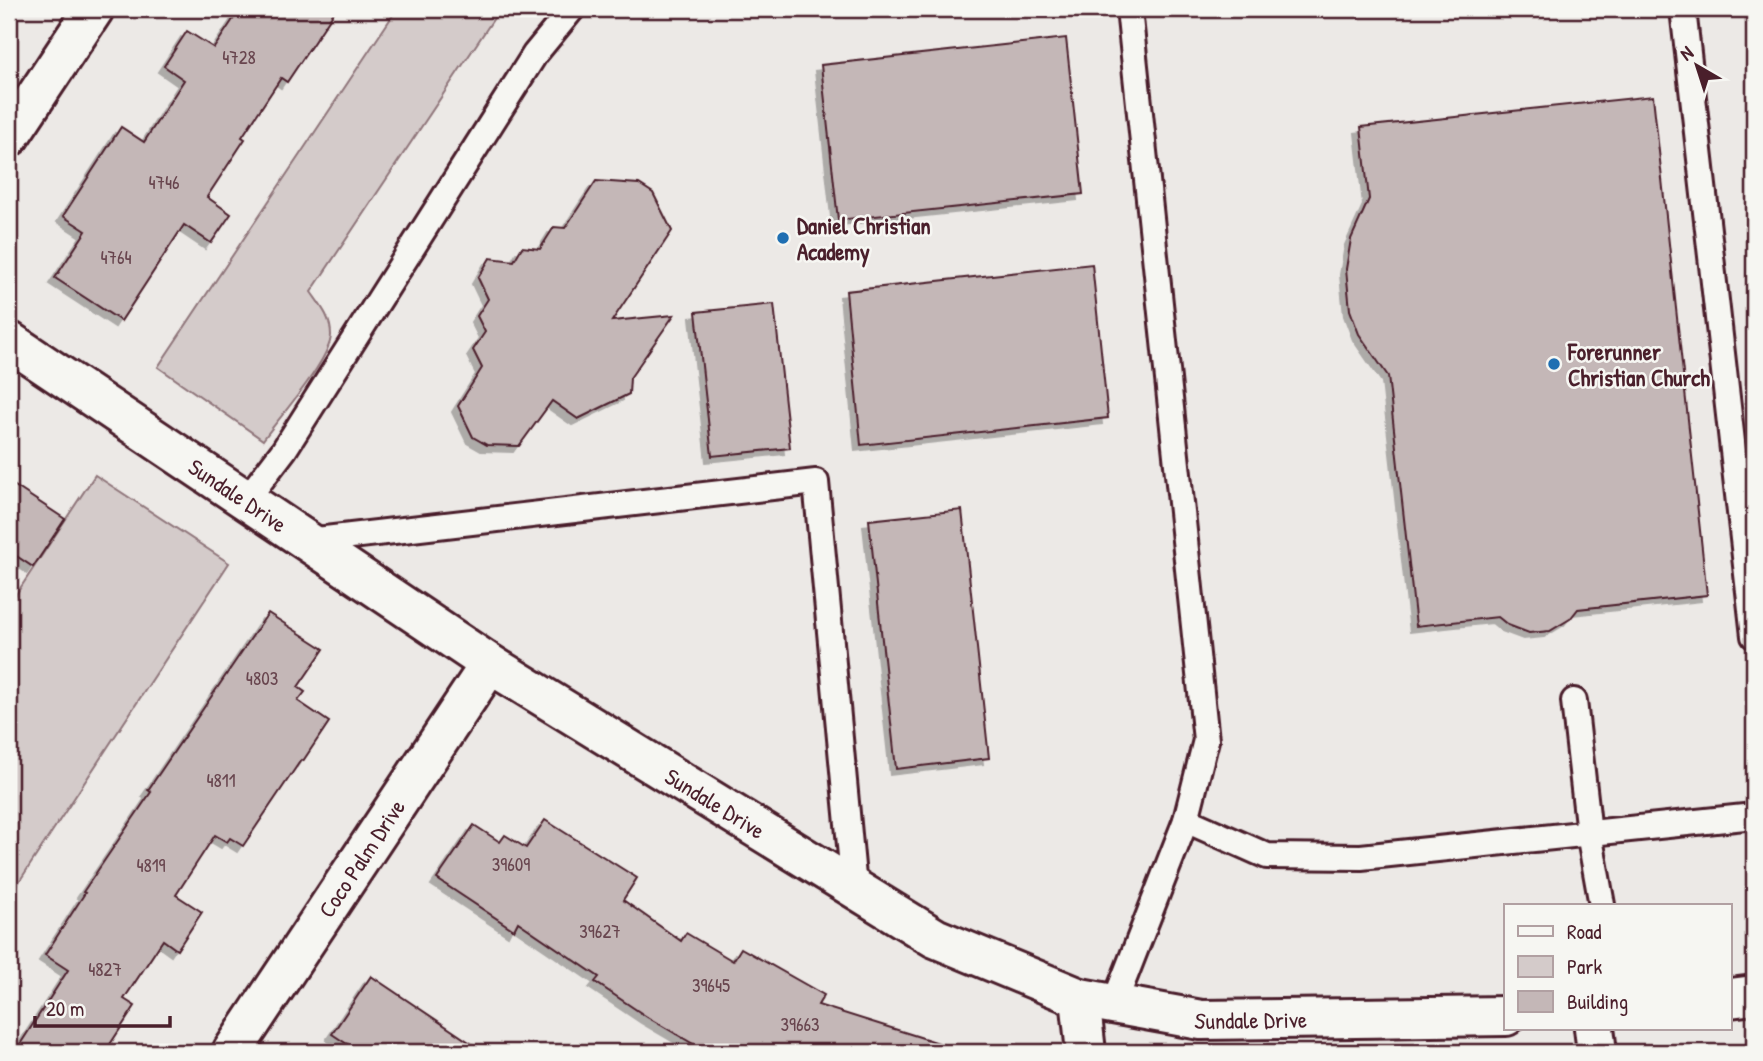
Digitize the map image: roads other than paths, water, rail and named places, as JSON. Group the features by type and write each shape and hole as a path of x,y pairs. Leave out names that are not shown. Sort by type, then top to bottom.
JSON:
{"street":[{"path":"9,137 94,9"},
{"name":"Sundale Drive","path":"9,341 489,664 935,938 1097,1001 1201,1020 1504,1016"},
{"name":"Coco Palm Drive","path":"232,1052 489,664"},
{"path":"1732,998 1754,995"},
{"path":"1086,1052 1097,1001"},
{"path":"1594,1030 1597,1052"}],"lane":[{"path":"246,500 284,450 535,54 572,9"},
{"path":"1097,1001 1186,820 1206,740 1129,9"},
{"path":"1683,9 1754,636"},
{"path":"308,541 816,482 854,888"},
{"path":"1574,701 1589,833 1602,904"},
{"path":"1186,820 1267,856 1361,857 1754,816"}],"place":[{"name":"Daniel Christian Academy","path":"783,238"},
{"name":"Forerunner Christian Church","path":"1554,364"}]}
